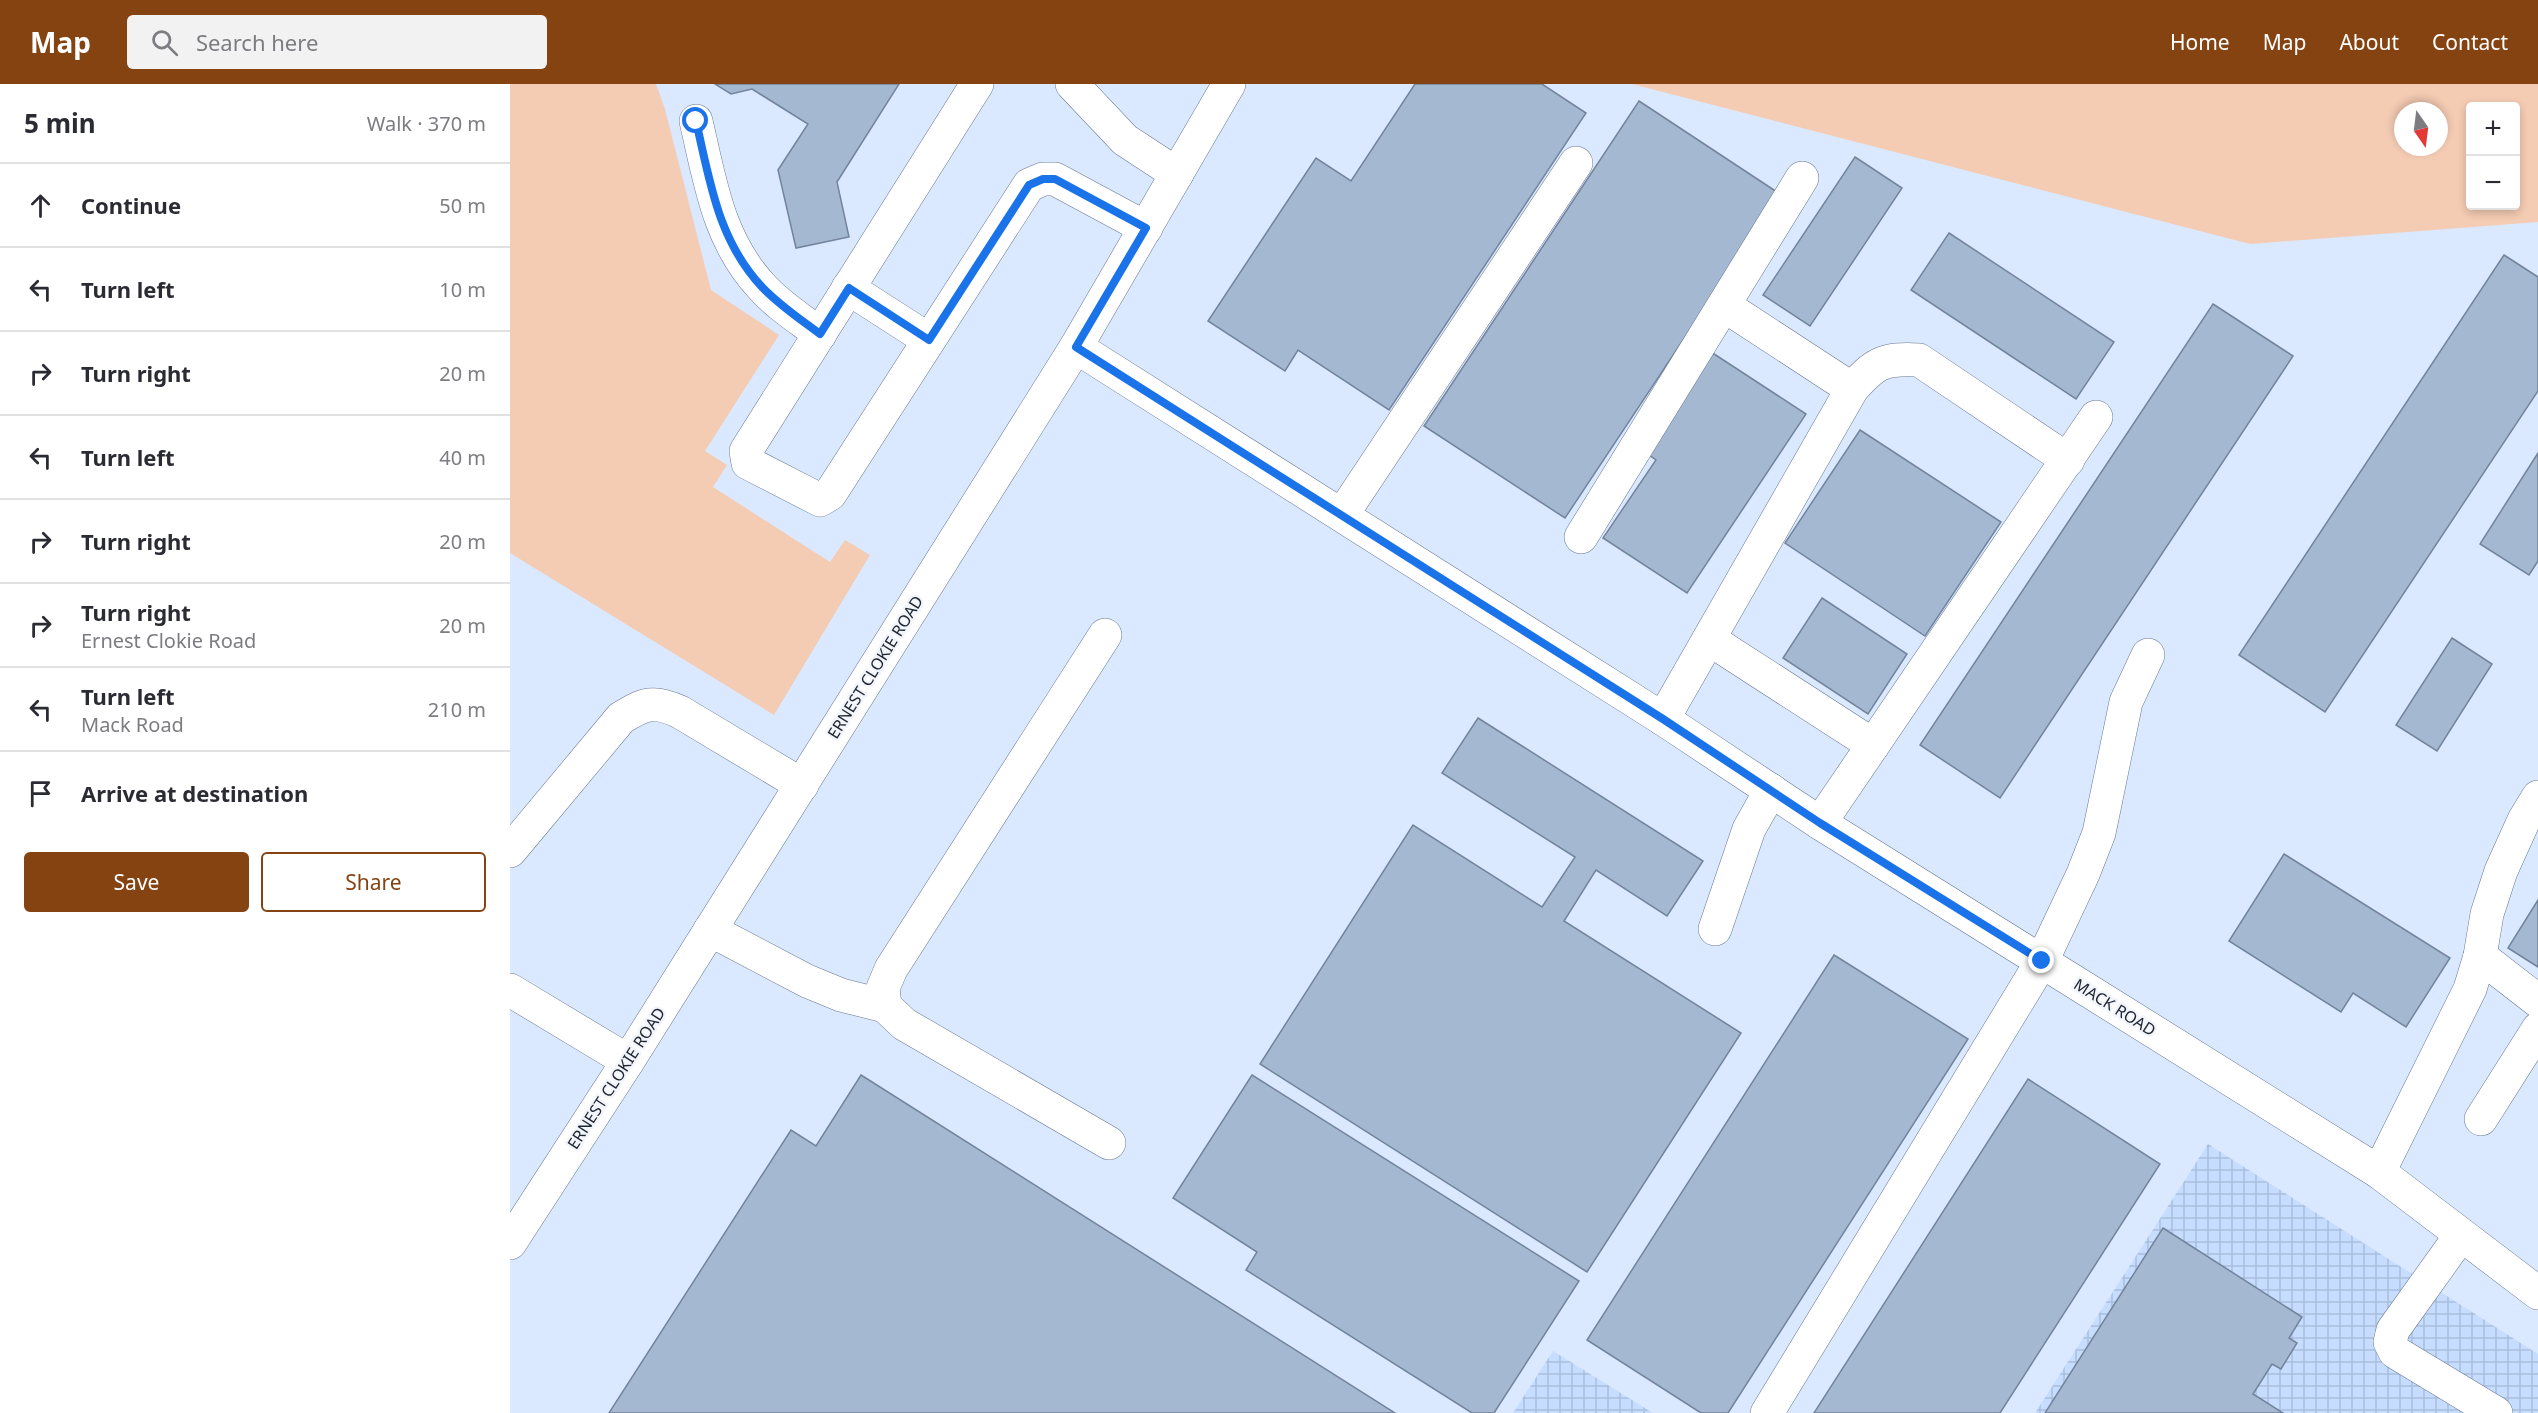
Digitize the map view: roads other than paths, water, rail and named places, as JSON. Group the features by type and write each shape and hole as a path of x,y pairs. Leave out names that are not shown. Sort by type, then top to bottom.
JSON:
{"street":[{"path":"977,84 746,452 748,463 820,500 830,494 1029,185 1043,179 1055,179 1146,228"},
{"path":"1072,84 1125,140 1177,174"},
{"name":"ERNEST CLOKIE ROAD","path":"510,1243 628,1062 1076,347 1229,84"},
{"path":"696,121 717,211 742,264 763,288 820,334"},
{"path":"1341,515 1576,163"},
{"path":"1581,537 1802,178"},
{"path":"849,288 929,340"},
{"path":"1725,306 1852,389"},
{"name":"MACK ROAD","path":"1076,347 1663,719 1820,823 2379,1172 2538,1293"},
{"path":"1663,719 1852,389 1869,369 1894,359 1919,360 2068,460"},
{"path":"1820,823 2096,417"},
{"path":"885,1006 883,988 891,969 1104,635"},
{"path":"1709,639 1873,745"},
{"path":"1767,1413 2042,961 2083,874 2099,833 2126,702 2148,655"},
{"path":"510,851 621,718 639,706 660,703 680,712 802,785"},
{"path":"1715,929 1749,829 1771,790"},
{"path":"2379,1172 2470,989 2480,956 2487,914 2501,871 2524,820 2538,797"},
{"path":"710,930 807,981 841,995 885,1006 904,1024 1108,1143"},
{"path":"2480,956 2538,1001"},
{"path":"510,990 628,1062"},
{"path":"2481,1119 2538,1029"},
{"path":"2461,1235 2393,1330 2390,1342 2395,1352 2496,1413"}]}
